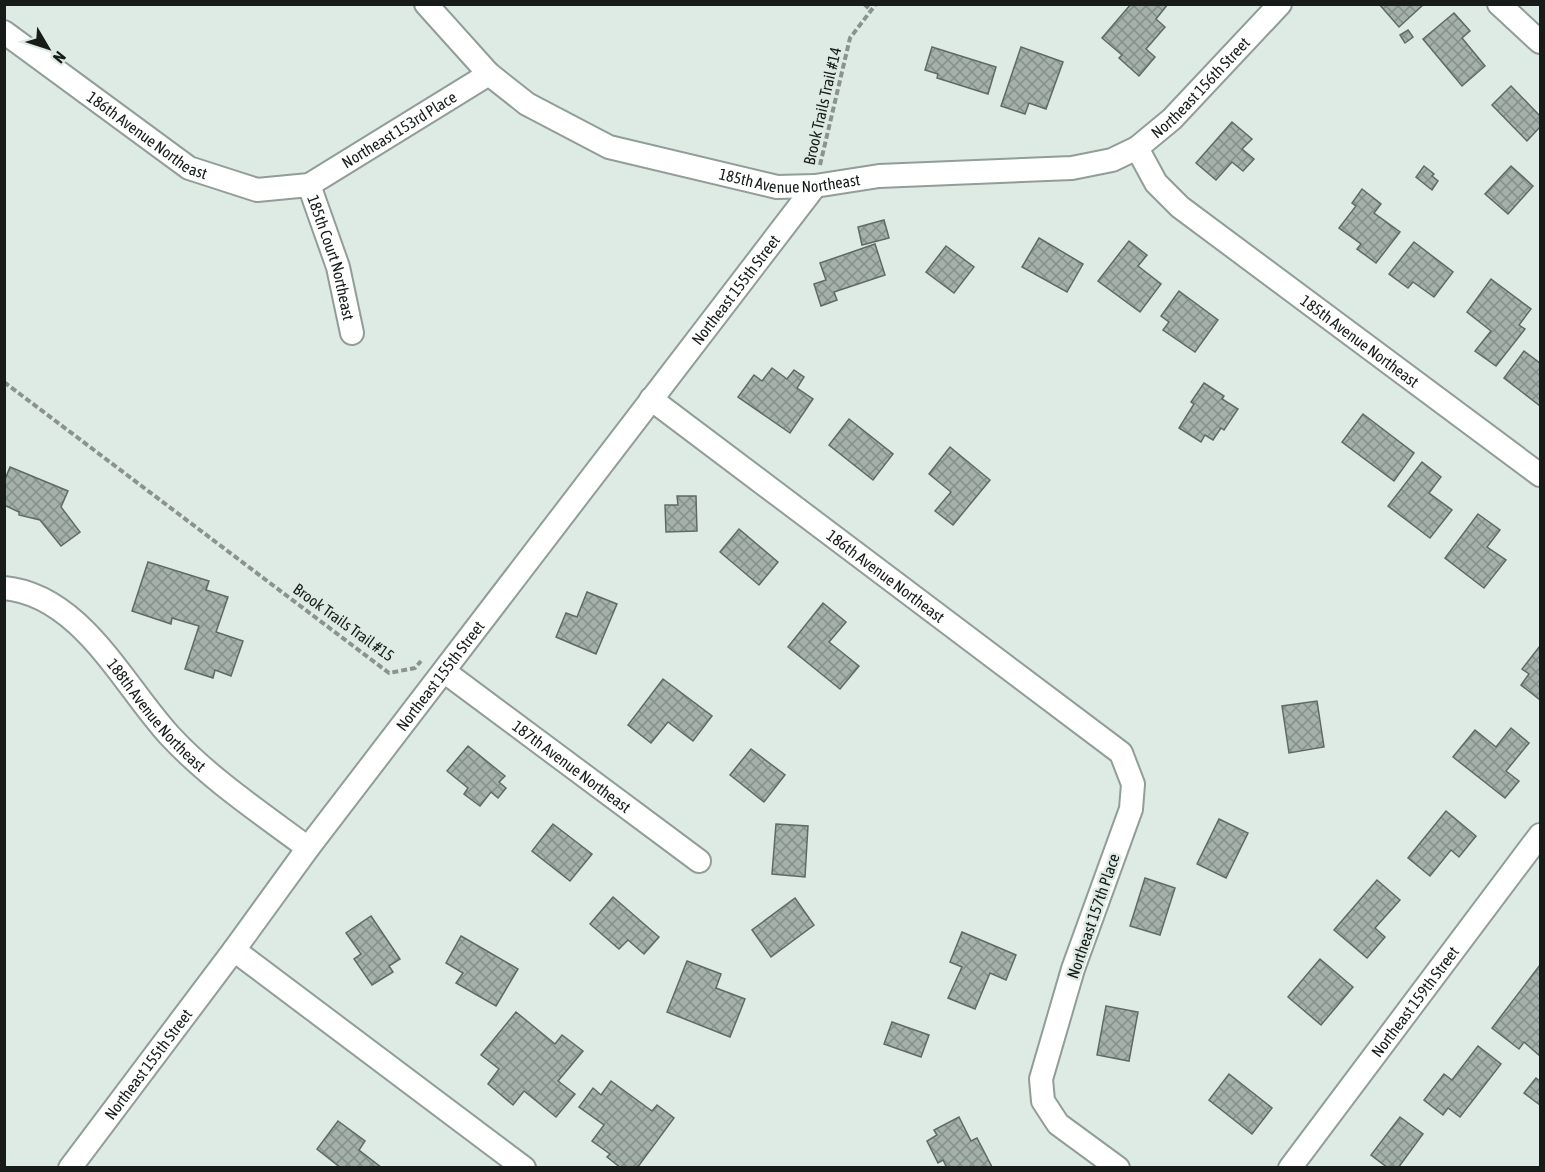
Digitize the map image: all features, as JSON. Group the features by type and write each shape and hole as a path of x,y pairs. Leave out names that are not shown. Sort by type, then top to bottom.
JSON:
{"street":[{"name":"185th Avenue Northeast","path":"426,4 489,74 527,104 609,147 777,187 815,186 879,176 1072,168 1112,159"},
{"path":"1499,4 1540,42"},
{"name":"Northeast 156th Street","path":"1112,159 1137,148 1172,118 1270,8"},
{"name":"186th Avenue Northeast","path":"4,32 189,168 256,190 309,185"},
{"name":"Northeast 153rd Place","path":"309,185 489,74"},
{"name":"185th Avenue Northeast","path":"1137,148 1156,183 1180,207 1540,475"},
{"name":"185th Court Northeast","path":"309,185 338,267 352,333"},
{"name":"Northeast 155th Street","path":"70,1167 308,848 815,186"},
{"name":"186th Avenue Northeast","path":"651,399 1121,753"},
{"name":"188th Avenue Northeast","path":"4,588 19,589 43,599 71,618 109,658 170,735 218,780 308,848"},
{"name":"187th Avenue Northeast","path":"444,672 699,861"},
{"name":"Northeast 157th Place","path":"1118,1167 1058,1124 1043,1101 1041,1079 1073,969 1131,809 1133,784 1121,753"},
{"name":"Northeast 159th Street","path":"1290,1167 1540,835"},
{"path":"234,950 524,1167"}],"path":[{"path":"864,4 872,10"},
{"name":"Brook Trails Trail #14","path":"815,186 850,38 876,4"},
{"name":"Brook Trails Trail #15","path":"4,382 389,673 415,668 422,660"}],"building":[{"path":"1131,4 1168,4 1156,19 1165,27 1146,49 1155,57 1139,76 1119,58 1122,55 1102,38"},
{"path":"1379,4 1424,4 1399,27"},
{"path":"1454,13 1470,31 1462,38 1485,66 1462,86 1423,39"},
{"path":"1408,30 1413,37 1405,43 1400,35"},
{"path":"932,47 996,67 988,94 937,78 938,74 925,70"},
{"path":"1021,47 1063,62 1046,109 1029,103 1025,114 1001,106"},
{"path":"1511,86 1540,116 1540,127 1527,141 1492,105"},
{"path":"1232,122 1252,139 1242,149 1254,159 1243,171 1232,162 1216,180 1196,163"},
{"path":"1424,166 1434,174 1432,176 1438,181 1432,190 1416,177"},
{"path":"1511,166 1533,186 1508,214 1485,194"},
{"path":"1362,189 1381,204 1374,213 1400,232 1376,263 1357,249 1361,244 1339,228 1356,206 1352,203"},
{"path":"884,220 889,238 862,245 858,227"},
{"path":"1039,238 1083,264 1067,292 1022,267"},
{"path":"1129,241 1147,255 1138,266 1161,284 1140,312 1098,281"},
{"path":"1414,242 1453,272 1434,297 1413,282 1408,288 1389,274"},
{"path":"875,244 885,275 834,292 837,300 821,306 814,284 826,280 820,263"},
{"path":"946,246 974,267 954,293 926,272"},
{"path":"1491,279 1531,309 1519,325 1525,329 1496,366 1475,351 1491,331 1467,312"},
{"path":"1179,291 1218,320 1195,352 1163,330 1169,322 1161,316"},
{"path":"1524,351 1540,363 1540,406 1504,378"},
{"path":"772,368 787,379 794,370 804,377 797,388 813,399 790,433 738,397 754,375 762,381"},
{"path":"1204,383 1224,396 1222,399 1238,409 1224,430 1221,428 1213,440 1205,435 1201,442 1179,428 1194,404 1191,402"},
{"path":"1363,414 1414,453 1394,481 1342,442"},
{"path":"849,419 893,454 873,480 829,445"},
{"path":"950,447 990,480 953,525 935,511 951,492 929,474"},
{"path":"1422,462 1441,477 1429,493 1452,510 1430,538 1388,506"},
{"path":"10,467 68,491 61,507 80,532 61,546 40,520 19,515 19,512 4,505 4,482"},
{"path":"677,496 696,496 697,531 666,532 665,505 678,505"},
{"path":"1478,514 1500,530 1487,547 1506,560 1484,588 1445,558"},
{"path":"739,529 778,562 759,585 720,552"},
{"path":"148,562 209,581 206,590 228,597 216,632 243,641 231,676 215,670 213,678 185,669 199,626 172,618 171,624 132,611"},
{"path":"587,592 617,604 596,654 556,637 566,613 577,617"},
{"path":"823,603 846,622 829,642 859,666 840,689 788,647"},
{"path":"1540,646 1540,700 1521,685 1529,674 1522,669"},
{"path":"663,679 712,716 693,741 668,722 651,743 628,725"},
{"path":"1317,701 1324,747 1289,753 1282,706"},
{"path":"1511,728 1529,743 1506,771 1519,781 1505,798 1453,757 1475,730 1496,747"},
{"path":"468,746 505,776 499,782 506,788 498,798 491,792 480,806 464,794 468,788 447,771"},
{"path":"751,749 785,775 764,802 730,775"},
{"path":"1446,811 1476,836 1459,857 1451,850 1430,876 1408,858"},
{"path":"1219,819 1248,833 1226,878 1197,864"},
{"path":"553,824 592,854 570,881 532,851"},
{"path":"776,824 808,826 805,877 772,874"},
{"path":"1145,878 1175,888 1160,935 1130,926"},
{"path":"1377,880 1400,900 1375,928 1385,937 1367,958 1334,930"},
{"path":"613,897 659,937 644,954 628,940 619,949 590,924"},
{"path":"795,898 814,925 771,957 752,930"},
{"path":"371,916 400,959 389,966 393,972 372,985 354,959 361,954 346,933"},
{"path":"962,932 1016,955 1006,980 990,973 975,1009 948,998 962,967 950,962"},
{"path":"461,936 518,969 496,1006 456,983 463,973 446,963"},
{"path":"1320,959 1353,987 1321,1025 1288,997"},
{"path":"687,961 721,974 716,988 745,999 730,1037 667,1012"},
{"path":"1540,965 1540,1056 1524,1042 1519,1049 1492,1028"},
{"path":"1106,1006 1138,1012 1129,1061 1097,1055"},
{"path":"516,1012 555,1044 562,1035 583,1051 558,1081 575,1094 556,1117 524,1091 513,1105 488,1084 499,1069 481,1055"},
{"path":"892,1022 929,1035 921,1057 884,1044"},
{"path":"1478,1046 1501,1064 1460,1117 1448,1108 1443,1115 1424,1100 1444,1074 1452,1080"},
{"path":"1229,1074 1272,1108 1252,1134 1209,1100"},
{"path":"1536,1078 1540,1081 1540,1105 1524,1093"},
{"path":"611,1081 652,1111 657,1105 674,1118 637,1168 621,1168 607,1157 610,1154 592,1141 604,1125 579,1107 593,1088 601,1095"},
{"path":"959,1117 971,1141 977,1138 992,1167 947,1168 943,1160 938,1163 927,1141 937,1135 934,1130"},
{"path":"1400,1117 1423,1134 1398,1168 1388,1168 1371,1155"},
{"path":"338,1121 365,1141 359,1150 382,1168 341,1168 317,1149"}]}
